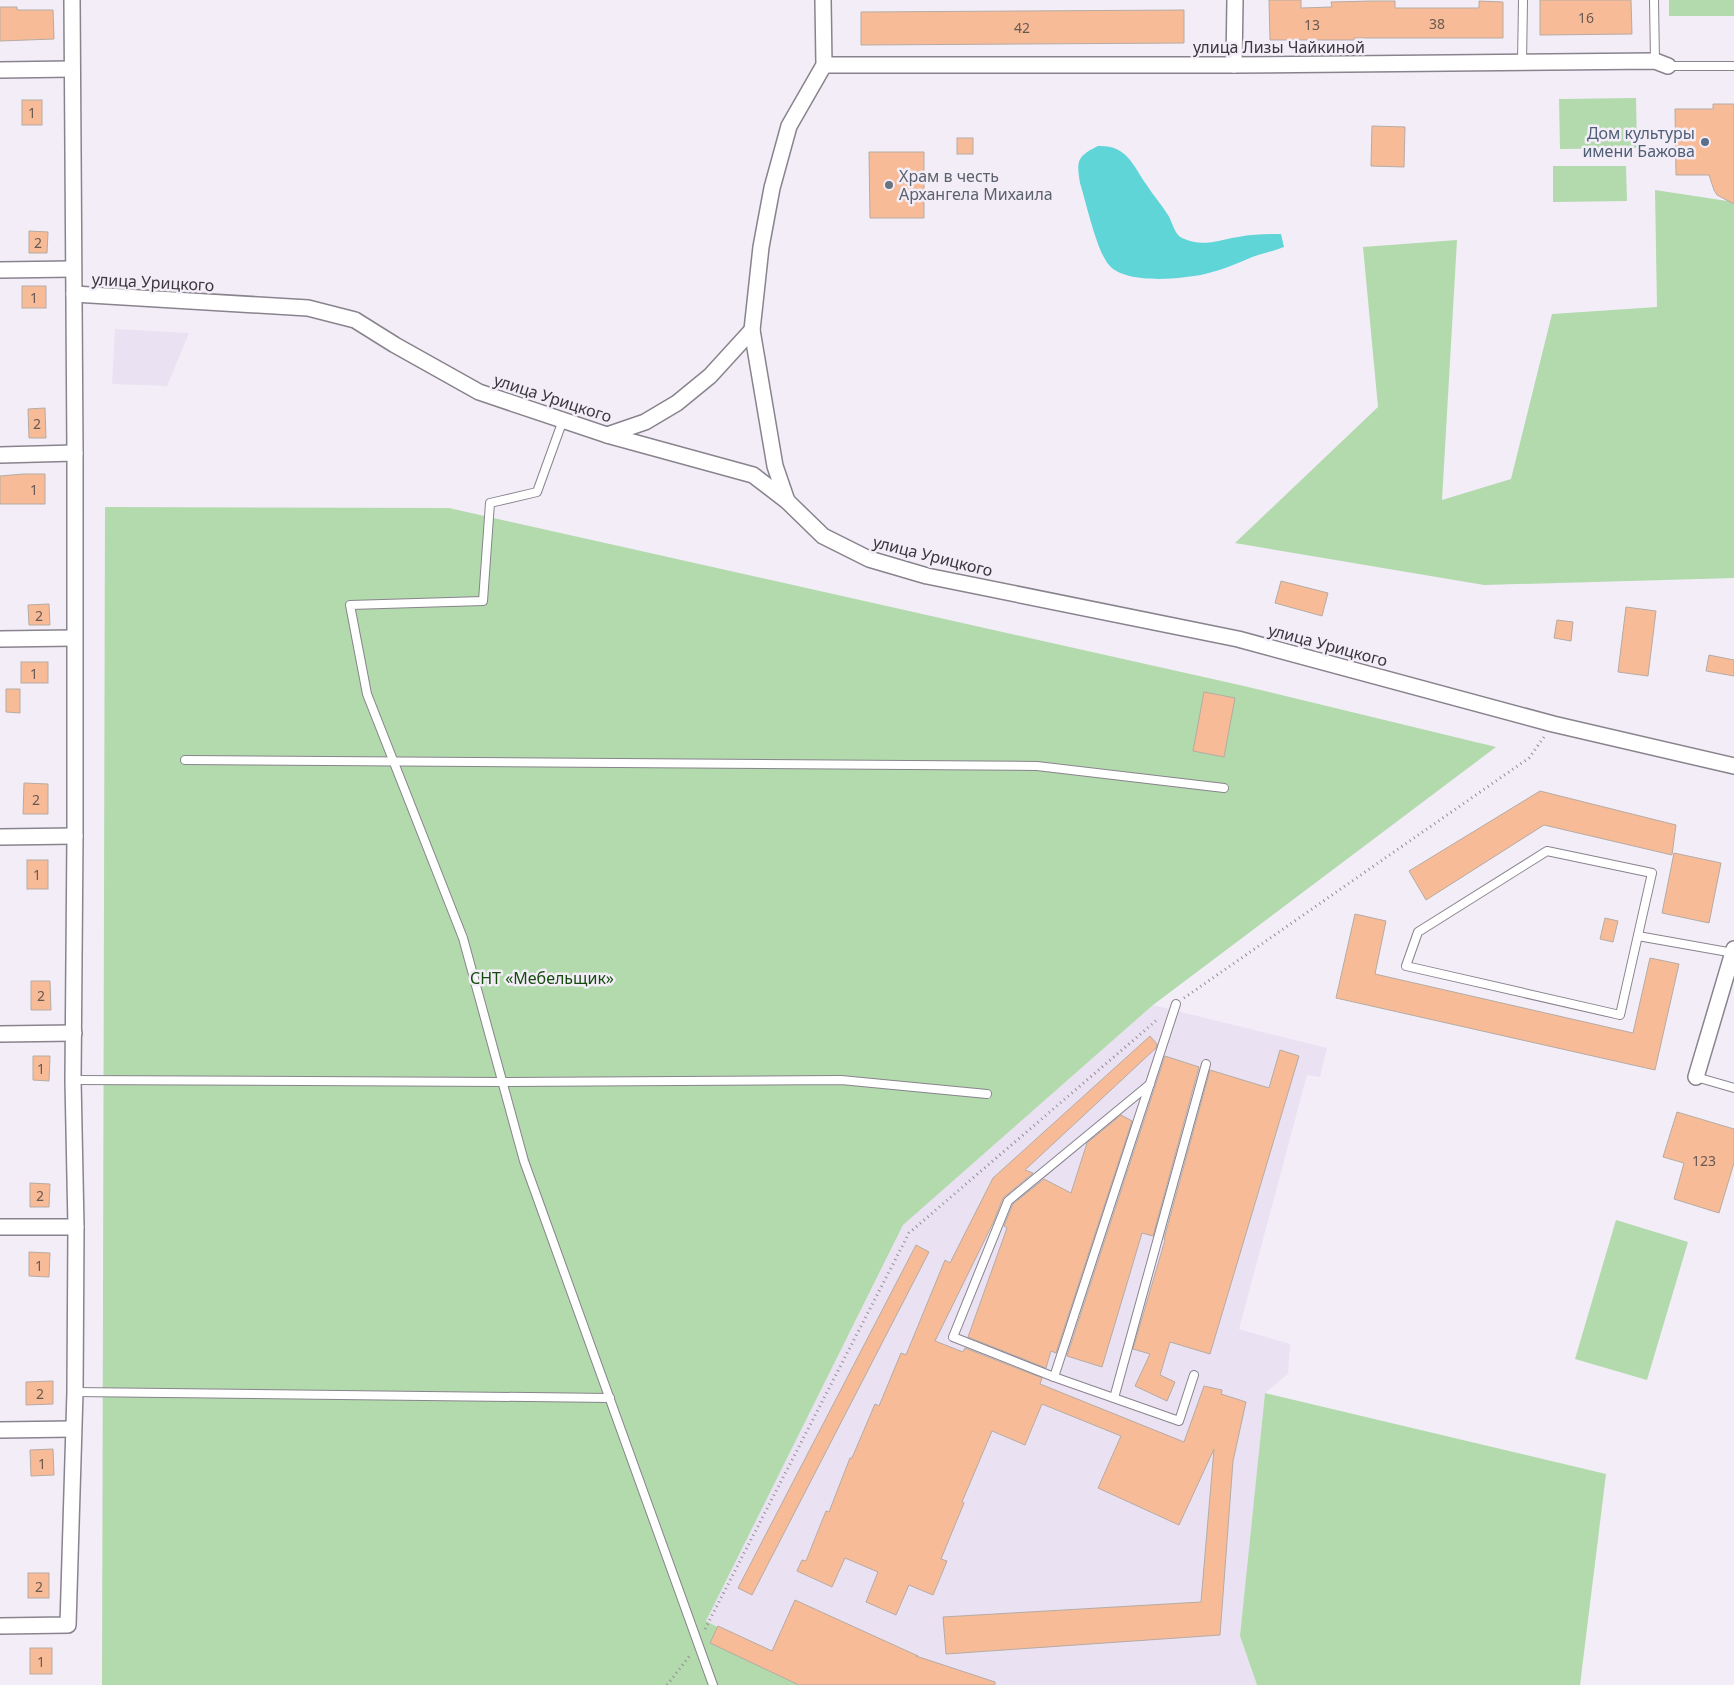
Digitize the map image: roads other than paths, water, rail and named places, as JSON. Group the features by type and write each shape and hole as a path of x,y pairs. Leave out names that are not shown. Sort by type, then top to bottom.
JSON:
{"street":[{"path":"0,1626 68,1625 75,1392 76,1226 73,1080 75,453 72,0"},
{"path":"787,501 775,466 752,330 760,247 779,161 789,126 824,65 823,0"},
{"path":"1234,66 1235,0"},
{"name":"улица Лизы Чайкиной","path":"824,65 1234,66 1522,62 1661,64"},
{"path":"0,70 72,69"},
{"path":"0,270 73,269"},
{"name":"улица Урицкого","path":"74,294 308,308 355,320 395,345 479,392 607,435 753,475 787,501 823,536 869,559 919,574 1238,639 1553,724 1734,766"},
{"path":"607,435 645,422 677,402 710,376 752,330"},
{"path":"0,455 75,453"},
{"path":"0,640 74,638"},
{"path":"0,837 75,836"},
{"path":"1696,1077 1734,951"},
{"path":"0,1034 74,1033"},
{"path":"0,1227 76,1226"},
{"path":"0,1430 73,1429"}],"lane":[{"path":"1522,62 1523,0"},
{"path":"1654,0 1661,64"},
{"name":"улица Лизы Чайкиной","path":"1661,64 1734,66"},
{"path":"563,420 537,492 490,502 483,601 350,605 367,694 463,938 524,1160 713,1685"},
{"path":"185,760 1038,766 1224,788"},
{"path":"1547,852 1652,873 1638,936 1620,1015 1406,966 1418,932 1547,852"},
{"path":"1638,936 1734,951"},
{"path":"1054,1377 1176,1004"},
{"path":"1114,1398 1206,1064"},
{"path":"1696,1077 1734,1088"},
{"path":"73,1080 502,1082 841,1080 987,1094"},
{"path":"1150,1084 1008,1201 953,1337 1054,1377 1180,1421 1194,1375"},
{"path":"75,1392 610,1398"}],"water":[{"path":"1098,146 1116,149 1128,157 1168,215 1177,234 1182,238 1204,243 1249,235 1281,234 1284,247 1195,276 1155,279 1128,276 1117,271 1109,265 1100,249 1080,183 1078,169 1080,160 1082,156"}],"place":[{"name":"Дом культуры имени Бажова","path":"1705,142"},
{"name":"Храм в честь Архангела Михаила","path":"889,185"}],"park label":[{"name":"СНТ «Мебельщик»","path":"542,978"}]}
